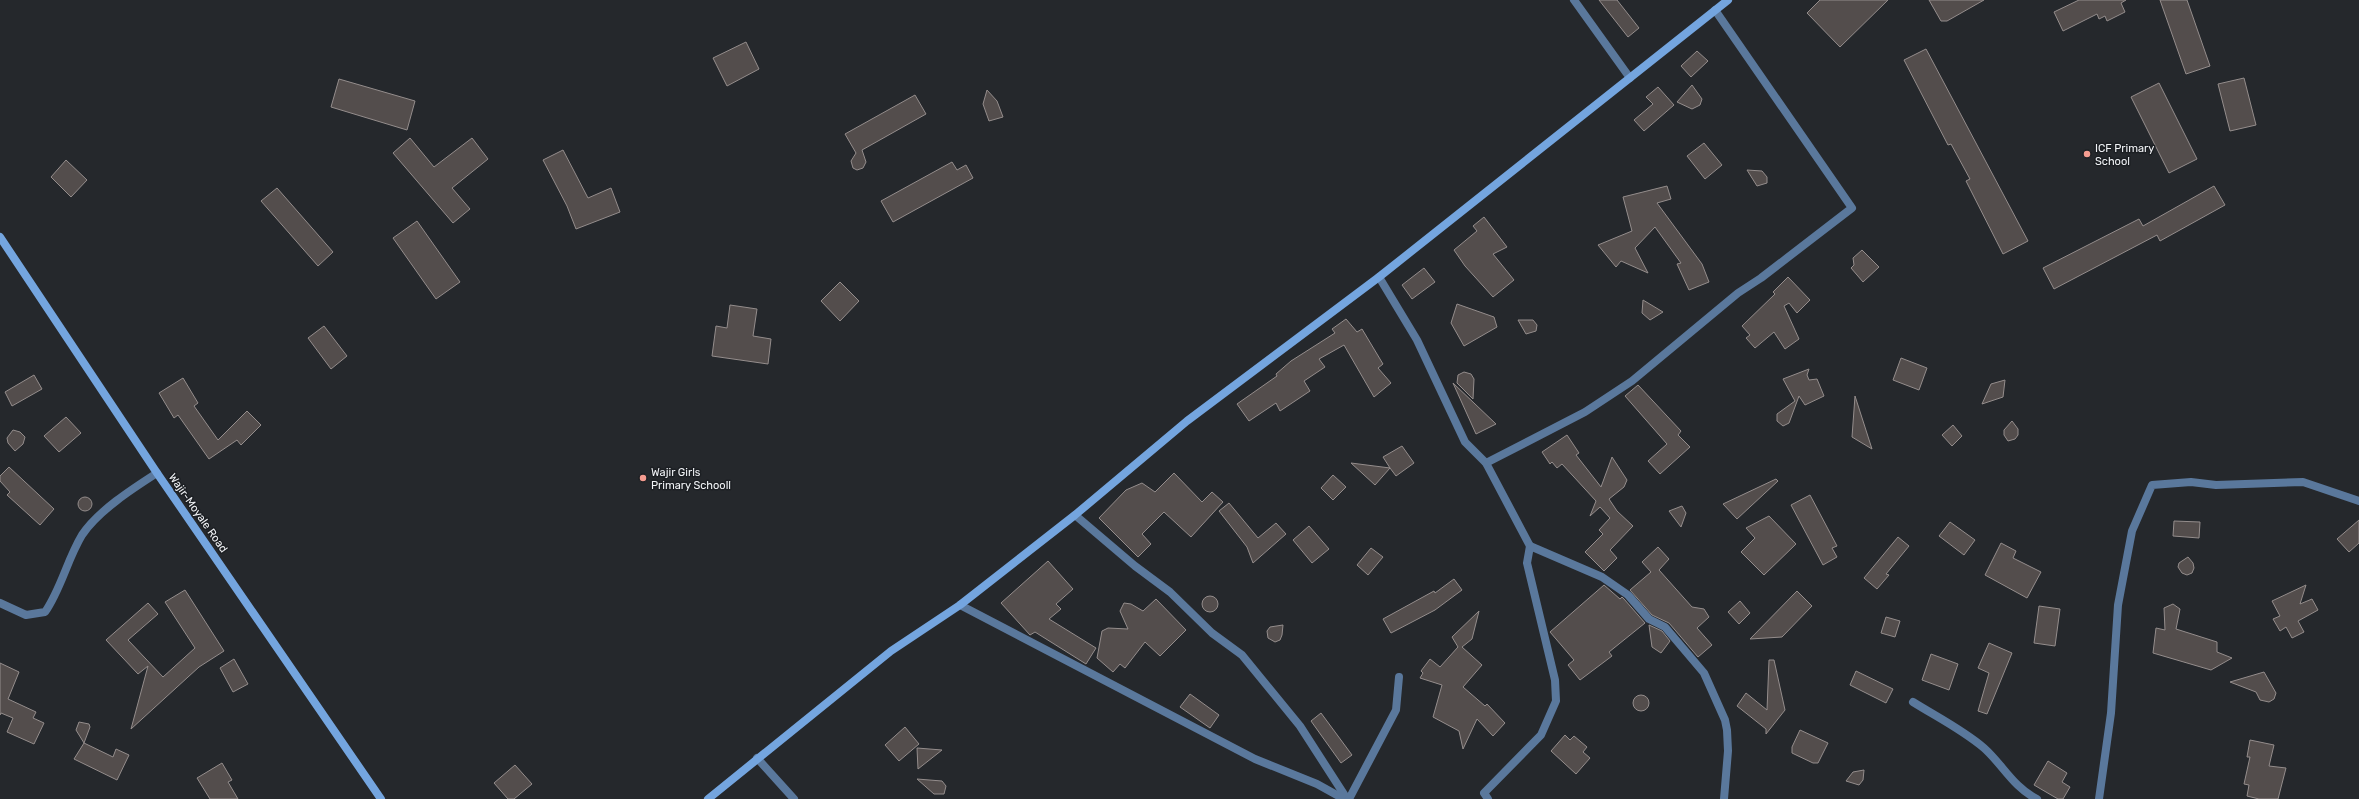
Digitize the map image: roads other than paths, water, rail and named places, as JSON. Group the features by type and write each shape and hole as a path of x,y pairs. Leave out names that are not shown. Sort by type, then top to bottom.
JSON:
{"street":[{"path":"1574,0 1630,78"},
{"path":"708,799 891,651 960,605 1075,515 1186,421 1379,277 1728,0"},
{"path":"1486,463 1585,412 1632,381 1738,293 1761,278 1852,208 1715,10"},
{"name":"Wajir-Moyale Road","path":"0,237 157,473 381,799"},
{"path":"1379,277 1417,340 1465,442 1486,463 1530,546 1527,562 1555,680 1556,701 1541,735 1484,794 1488,799"},
{"path":"0,603 26,616 45,612 52,602 67,564 83,534 116,500 157,473"},
{"path":"2099,799 2111,713 2118,605 2132,531 2152,485 2191,482 2216,485 2304,482 2359,501"},
{"path":"1075,515 1135,566 1170,592 1212,633 1242,655 1300,726 1347,799"},
{"path":"1530,546 1602,577 1628,595 1649,619 1665,627 1704,673 1725,720 1727,730 1728,751 1724,799"},
{"path":"960,605 1255,760 1317,784 1347,799"},
{"path":"1347,799 1396,710 1399,677"},
{"path":"1913,702 1983,747 2017,786 2037,799"},
{"path":"757,758 794,799"}],"place":[{"name":"ICF Primary School","path":"2087,154"},
{"name":"Wajir Girls Primary Schooll","path":"643,478"}]}
